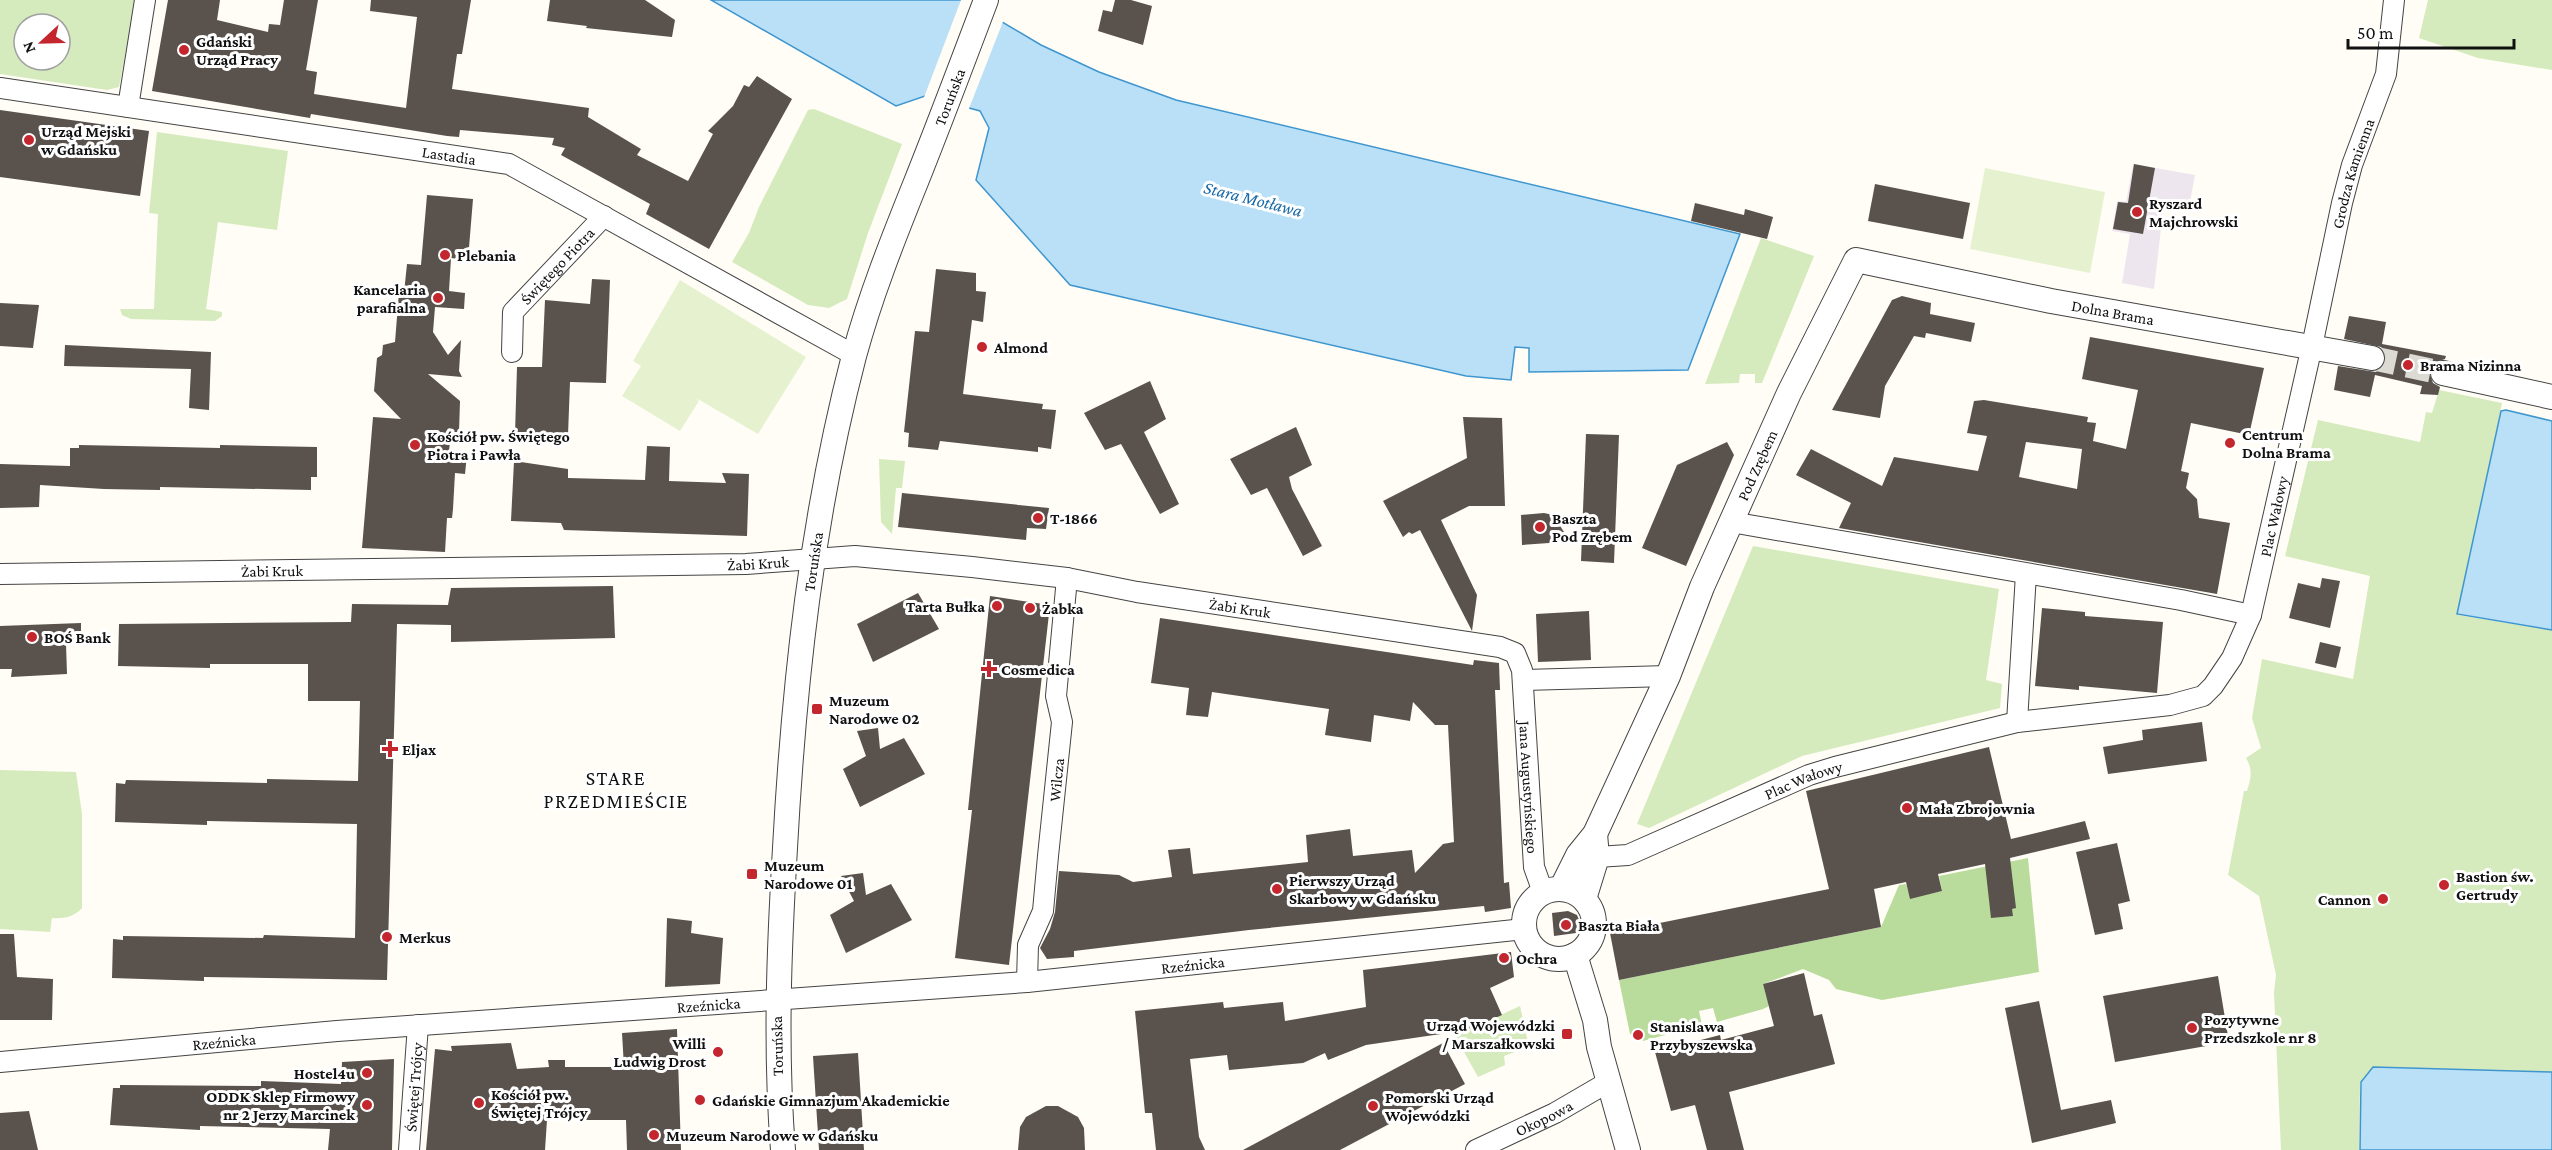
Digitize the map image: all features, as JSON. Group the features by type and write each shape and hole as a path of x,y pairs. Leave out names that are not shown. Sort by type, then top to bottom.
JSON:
{"street":[{"path":"128,107 145,0"},
{"name":"Toruńska","path":"783,1150 778,1084 777,999 791,750 812,558 828,465 854,355 891,245 986,0"},
{"name":"Grodza Kamienna","path":"2312,346 2352,165 2386,74 2394,0"},
{"name":"Lastadia","path":"0,88 509,164 854,355"},
{"name":"Świętego Piotra","path":"512,352 513,312 604,216"},
{"name":"Dolna Brama","path":"1857,260 2050,301 2372,358"},
{"name":"Pod Zrębem","path":"1584,899 1596,846 1731,522 1789,393 1857,260"},
{"name":"Plac Wałowy","path":"1596,846 1628,855 1809,775 2017,722 2170,705 2203,696 2213,686 2232,658 2251,615 2312,346"},
{"path":"2443,373 2552,396"},
{"path":"1731,522 2181,600 2251,615"},
{"name":"Żabi Kruk","path":"0,574 746,564 812,558 867,557 1067,578 1137,592 1500,647 1515,652 1522,670 1523,681"},
{"path":"2017,722 2026,574"},
{"name":"Wilcza","path":"1027,982 1028,945 1042,911 1062,722 1056,696 1067,578"},
{"path":"1523,681 1668,676"},
{"name":"Jana Augustyńskiego","path":"1523,681 1534,867 1552,891"},
{"name":"Pod Zrębem","path":"1552,891 1578,855 1596,846"},
{"path":"1552,891 1573,892 1584,899 1590,908 1594,929 1584,948 1568,957 1551,958 1533,948 1524,929 1528,908 1552,891"},
{"name":"Rzeźnicka","path":"0,1062 418,1025 1027,982 1524,929"},
{"path":"1568,957 1595,1020 1599,1047 1628,1150"},
{"name":"Świętej Trójcy","path":"410,1150 418,1025"},
{"name":"Okopowa","path":"1476,1150 1555,1113 1610,1081"}],"shaded area":[{"path":"2133,164 2195,175 2189,207 2164,203 2154,289 2122,283 2130,234 2112,231 2117,201 2126,202"}],"green space":[{"path":"0,0 136,0 119,87 107,90 0,74"},
{"path":"2428,0 2552,0 2552,70 2478,58 2419,38"},
{"path":"814,109 902,144 868,233 847,299 829,308 808,305 732,262 749,233 759,207 808,110"},
{"path":"157,132 288,151 277,230 218,222 206,309 222,312 222,316 215,321 131,319 122,315 120,309 154,309 158,214 149,213"},
{"path":"1985,168 2105,192 2090,273 1970,249"},
{"path":"1761,238 1814,256 1762,383 1755,383 1755,374 1740,374 1739,383 1705,384"},
{"path":"680,280 806,357 758,434 696,398 699,401 680,431 622,396 641,366 633,361"},
{"path":"2439,390 2502,403 2458,615 2552,630 2552,1072 2373,1067 2360,1083 2359,1150 2281,1150 2274,993 2276,975 2259,896 2228,875 2244,791 2247,791 2250,778 2250,766 2246,758 2261,748 2252,718 2262,659 2353,679 2370,576 2285,556 2318,420 2420,442 2426,412 2432,413"},
{"path":"879,459 905,461 902,488 896,488 892,534 881,522"},
{"path":"1753,546 1999,589 1986,680 2002,684 2000,708 1802,756 1649,828 1637,824"},
{"path":"0,770 76,772 82,814 82,908 76,914 68,917 52,918 50,932 0,929"},
{"path":"2028,858 2039,972 1882,1000 1836,989 1829,980 1803,969 1763,984 1769,1006 1763,1009 1717,1022 1713,1008 1699,1011 1702,1025 1643,1041 1638,1034 1630,1034 1619,980 1881,927 1899,885 1906,884 1911,898 1942,891 1939,876"},
{"path":"1520,1006 1529,1047 1504,1056 1505,1065 1478,1077 1455,1036"}],"water":[{"name":"Stara Motława","path":"711,0 965,0 1041,45 1099,72 1176,100 1740,234 1688,370 1529,372 1529,348 1515,347 1511,380 1466,376 1070,285 976,180 989,128 980,111 925,96 896,106"},
{"path":"2506,410 2552,421 2552,630 2457,614 2501,411"},
{"path":"2373,1067 2552,1072 2552,1150 2360,1150 2361,1082"}],"pier":[{"path":"961,0 971,0 1004,19 968,111 923,100"}],"building":[{"path":"168,0 220,0 217,20 268,32 269,24 280,25 284,0 318,0 306,70 317,72 314,94 406,108 417,17 370,11 371,0 471,0 462,54 457,54 452,89 589,108 588,117 641,149 637,155 688,181 713,134 708,131 733,106 744,85 749,87 757,76 792,99 709,249 646,214 650,204 561,155 565,148 552,145 554,138 460,130 459,137 447,136 311,114 310,118 152,91"},
{"path":"550,0 645,0 675,20 672,37 586,28 587,26 547,21"},
{"path":"1115,0 1131,0 1152,6 1143,45 1098,31 1103,10 1112,12"},
{"path":"0,110 149,131 140,196 0,177"},
{"path":"2134,164 2155,168 2143,234 2113,229 2118,202 2128,203"},
{"path":"1875,184 1970,203 1963,239 1868,221"},
{"name":"Kościół pw. Świętego Piotra i Pawła","path":"427,195 473,199 468,260 451,258 449,291 465,293 464,309 435,307 433,332 448,355 461,340 459,371 462,377 428,374 460,401 459,432 451,432 449,451 467,454 465,474 455,473 452,518 447,518 445,552 362,548 373,417 401,419 374,391 377,358 382,355 383,345 395,342 399,292 404,293 407,264 421,265"},
{"path":"1695,203 1744,215 1745,209 1773,217 1767,239 1691,221"},
{"path":"936,269 976,273 976,291 986,292 983,322 972,320 963,394 1043,404 1042,409 1056,410 1051,449 1038,447 1038,452 940,441 938,450 908,447 909,433 904,432 915,331 929,332"},
{"path":"592,279 610,280 606,383 570,382 568,435 515,434 517,367 542,367 545,300 590,304"},
{"path":"1902,296 1931,303 1930,314 1975,323 1971,342 1926,333 1925,338 1914,336 1885,386 1880,418 1832,410 1892,300"},
{"path":"0,303 39,305 33,348 0,346"},
{"path":"2349,316 2386,322 2382,344 2446,356 2445,359 2433,363 2429,371 2433,383 2440,387 2438,395 2420,394 2422,386 2375,375 2370,397 2334,390 2338,366 2376,372 2386,361 2386,354 2381,347 2344,339"},
{"path":"2090,337 2264,368 2249,435 2191,423 2181,471 2189,473 2186,488 2197,499 2199,518 2230,523 2217,594 1839,528 1851,503 1796,475 1811,449 1882,486 1894,457 1978,471 1987,436 1967,433 1974,401 1984,400 2088,417 2087,422 2096,423 2093,441 2126,449 2138,390 2082,379","holes":["2026,442 2082,449 2077,489 2019,477"]},
{"path":"65,345 211,352 209,410 189,408 191,369 64,366"},
{"path":"1150,381 1166,419 1144,432 1179,504 1160,514 1121,444 1105,450 1084,413"},
{"path":"1463,417 1502,418 1505,506 1469,506 1441,520 1477,595 1472,631 1420,530 1412,534 1409,532 1403,537 1383,501 1467,458"},
{"path":"1296,427 1312,465 1289,477 1292,489 1322,546 1303,556 1267,488 1251,495 1230,459"},
{"path":"1586,434 1619,435 1614,563 1581,561"},
{"path":"1727,442 1734,455 1686,566 1642,548 1677,465"},
{"path":"79,445 220,448 220,445 317,447 317,477 311,477 311,490 160,487 160,490 104,489 40,485 39,507 0,508 0,464 70,466 70,448 79,448"},
{"path":"647,446 670,447 669,481 726,483 722,473 749,474 747,536 564,530 561,523 511,521 514,461 568,469 568,478 645,480"},
{"path":"902,493 1049,508 1046,529 1027,528 1026,540 898,527"},
{"name":"Baszta Pod Zrębem","path":"1544,513 1553,515 1564,532 1549,543 1522,545 1521,515"},
{"path":"2322,578 2340,581 2330,628 2289,618 2298,583 2320,588"},
{"path":"613,586 615,638 451,642 451,625 397,624 387,980 204,977 204,981 112,978 113,939 123,940 123,936 263,938 264,935 355,938 357,824 207,821 207,825 115,822 116,783 125,784 126,780 267,783 267,779 358,781 360,701 308,701 308,664 210,664 210,668 118,666 119,624 351,622 352,604 448,605 451,588"},
{"path":"918,593 939,629 873,662 857,624"},
{"path":"990,596 1050,605 1009,965 955,958 972,810 968,810"},
{"path":"2042,608 2085,612 2085,616 2163,622 2157,693 2079,686 2079,690 2035,686"},
{"path":"1589,611 1591,660 1538,662 1536,614"},
{"path":"1160,618 1473,665 1474,660 1499,663 1500,690 1495,690 1504,883 1509,882 1511,908 1485,912 1484,906 1249,930 1074,951 1074,957 1047,959 1040,948 1050,929 1055,912 1059,871 1119,875 1133,882 1172,877 1168,850 1190,848 1193,874 1308,862 1306,835 1350,829 1353,856 1412,850 1415,873 1443,844 1454,842 1448,725 1435,725 1413,702 1410,721 1374,715 1371,742 1325,735 1329,709 1212,692 1208,717 1186,715 1189,688 1151,683"},
{"path":"81,623 81,644 66,644 67,674 11,677 12,669 0,669 0,626"},
{"path":"2320,642 2341,647 2336,668 2315,663"},
{"path":"2202,722 2207,761 2108,774 2103,747 2143,740 2142,730"},
{"path":"878,728 880,749 904,738 925,774 860,807 843,769 866,756 857,731"},
{"path":"1989,747 2011,839 2085,821 2090,839 2010,858 2016,908 2012,909 2013,916 1991,918 1985,864 1938,874 1942,891 1910,899 1906,882 1874,889 1881,927 1619,980 1610,933 1829,889 1806,791"},
{"path":"2117,843 2130,901 2118,904 2123,929 2095,935 2076,852"},
{"path":"863,873 866,895 891,884 912,920 846,953 830,915 854,901 841,876"},
{"name":"Baszta Biała","path":"1568,911 1577,915 1581,925 1576,933 1554,936 1552,913"},
{"path":"667,918 692,921 691,933 723,938 720,984 665,987"},
{"path":"0,934 14,934 17,977 53,979 52,1020 0,1020"},
{"path":"1511,952 1514,977 1490,988 1502,1015 1468,1030 1366,1045 1328,1060 1325,1053 1303,1063 1229,1070 1227,1055 1190,1059 1199,1137 1205,1150 1156,1150 1152,1113 1145,1113 1135,1011 1223,1002 1224,1008 1283,1002 1285,1021 1366,1007 1363,970"},
{"path":"1804,973 1814,1016 1822,1014 1835,1064 1729,1092 1744,1150 1707,1150 1695,1105 1671,1111 1655,1052 1720,1035 1721,1040 1774,1026 1763,984"},
{"path":"2218,976 2229,1042 2115,1062 2103,996"},
{"path":"2039,1001 2061,1110 2111,1100 2116,1123 2032,1143 2005,1008"},
{"path":"677,1029 681,1150 627,1150 626,1120 547,1120 545,1150 426,1150 435,1049 452,1051 451,1046 511,1043 517,1069 549,1067 548,1060 565,1060 565,1067 624,1067 622,1033"},
{"name":"Pomorski Urząd Wojewódzki","path":"1443,1043 1465,1084 1340,1150 1243,1150"},
{"path":"858,1053 864,1150 819,1150 813,1056"},
{"path":"394,1059 392,1150 328,1150 330,1129 200,1126 200,1130 110,1125 113,1088 120,1088 120,1085 261,1086 261,1081 341,1084 342,1062"},
{"path":"1046,1106 1058,1106 1078,1117 1084,1128 1085,1150 1018,1150 1020,1127 1026,1117"},
{"path":"29,1111 38,1150 0,1150 0,1113"}],"tunnel":[{"path":"2372,358 2443,373"}],"place":[{"name":"Gdański Urząd Pracy","path":"184,50"},
{"name":"Urząd Mejski w Gdańsku","path":"29,140"},
{"name":"Ryszard Majchrowski","path":"2137,212"},
{"name":"Plebania","path":"445,255"},
{"name":"Kancelaria parafialna","path":"438,298"},
{"name":"Almond","path":"982,347"},
{"name":"Brama Nizinna","path":"2408,365"},
{"name":"Centrum Dolna Brama","path":"2230,443"},
{"name":"Kościół pw. Świętego Piotra i Pawła","path":"415,445"},
{"name":"T-1866","path":"1038,518"},
{"name":"Baszta Pod Zrębem","path":"1540,527"},
{"name":"Tarta Bułka","path":"997,606"},
{"name":"Żabka","path":"1030,608"},
{"name":"BOŚ Bank","path":"32,637"},
{"name":"Cosmedica","path":"989,669"},
{"name":"Muzeum Narodowe 02","path":"817,709"},
{"name":"Eljax","path":"390,749"},
{"name":"Mała Zbrojownia","path":"1907,808"},
{"name":"Muzeum Narodowe 01","path":"752,874"},
{"name":"Bastion św. Gertrudy","path":"2444,885"},
{"name":"Pierwszy Urząd Skarbowy w Gdańsku","path":"1277,889"},
{"name":"Cannon","path":"2383,899"},
{"name":"Baszta Biała","path":"1566,925"},
{"name":"Merkus","path":"387,937"},
{"name":"Ochra","path":"1504,958"},
{"name":"Pozytywne Przedszkole nr 8","path":"2192,1028"},
{"name":"Urząd Wojewódzki / Marszałkowski","path":"1567,1034"},
{"name":"Stanislawa Przybyszewska","path":"1638,1035"},
{"name":"Willi Ludwig Drost","path":"718,1052"},
{"name":"Hostel4u","path":"367,1073"},
{"name":"Gdańskie Gimnazjum Akademickie","path":"700,1100"},
{"name":"Kościół pw. Świętej Trójcy","path":"479,1103"},
{"name":"ODDK Sklep Firmowy nr 2 Jerzy Marcinek","path":"367,1105"},
{"name":"Pomorski Urząd Wojewódzki","path":"1373,1106"},
{"name":"Muzeum Narodowe w Gdańsku","path":"654,1135"}],"district":[{"name":"STARE PRZEDMIEŚCIE","path":"616,790"}]}
